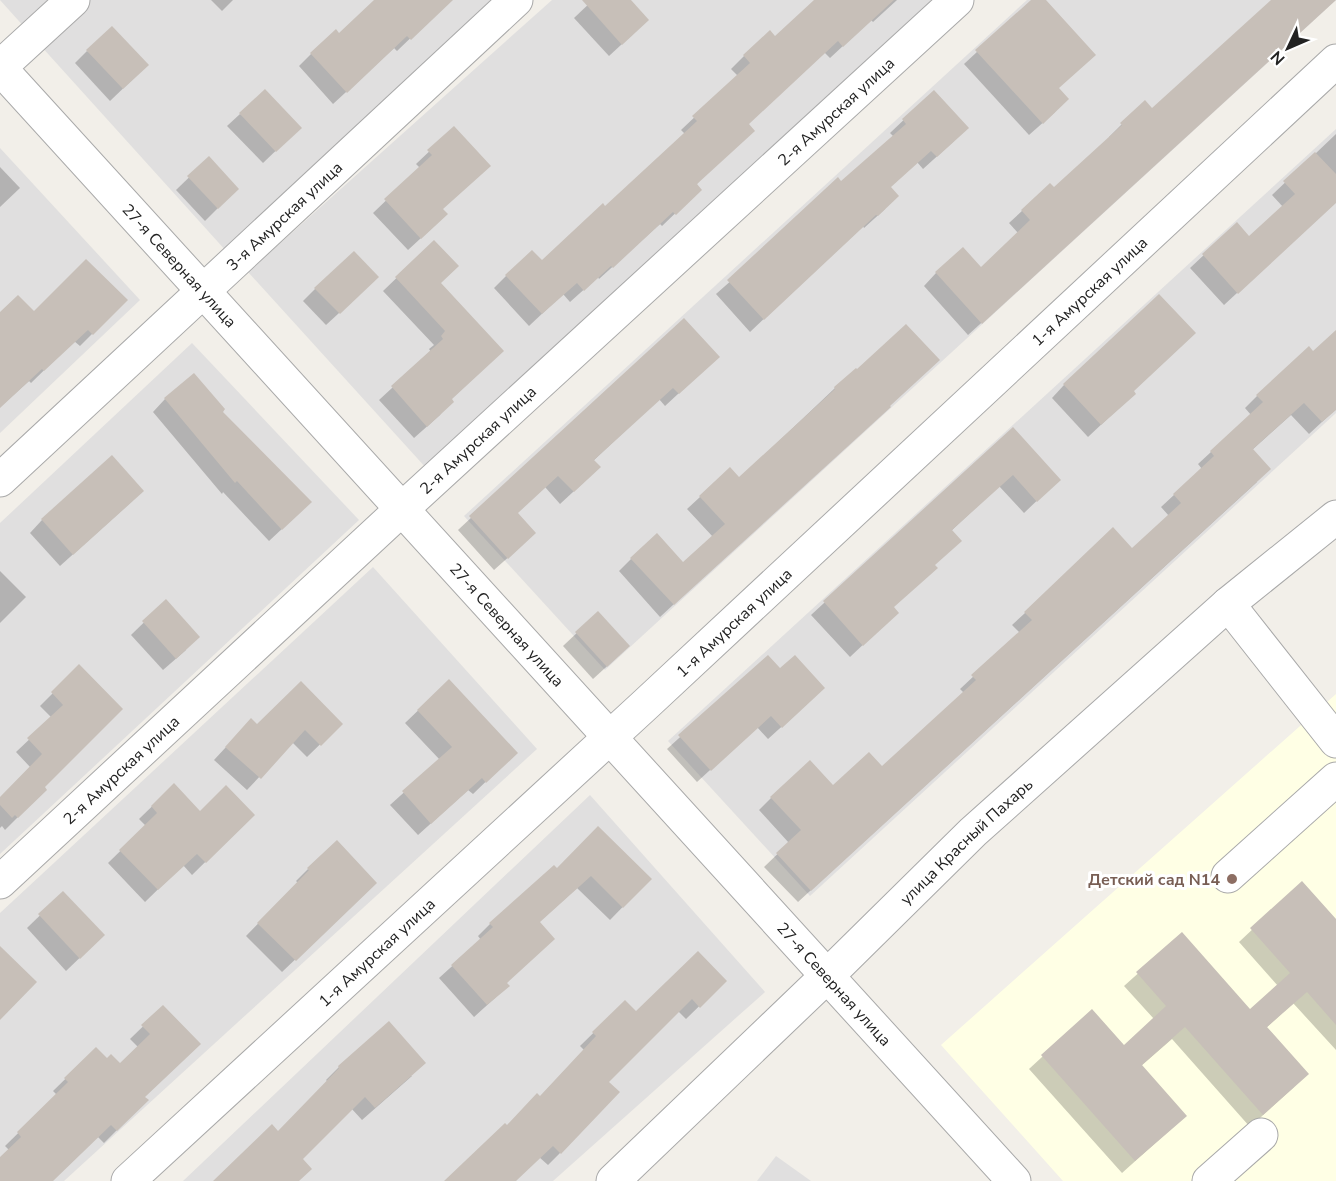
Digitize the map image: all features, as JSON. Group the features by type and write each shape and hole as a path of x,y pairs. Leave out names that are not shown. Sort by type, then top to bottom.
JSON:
{"street":[{"path":"0,67 73,0"},
{"name":"3-я Амурская улица","path":"0,480 516,0"},
{"name":"2-я Амурская улица","path":"0,882 402,509 957,0"},
{"name":"1-я Амурская улица","path":"128,1181 1336,61"},
{"name":"27-я Северная улица","path":"0,67 1014,1181"},
{"name":"улица Красный Пахарь","path":"613,1181 973,832 1228,604 1336,518"},
{"path":"1228,604 1336,741"},
{"path":"1227,876 1336,779"},
{"path":"1209,1181 1261,1136"}],"shaded area":[{"path":"0,0 59,0 27,30"},
{"path":"89,0 502,0 227,252 40,45"},
{"path":"552,0 941,0 427,469 248,272"},
{"path":"1027,0 1336,0 605,670 464,516"},
{"path":"1336,129 1336,413 810,896 668,741"},
{"path":"0,148 140,300 0,433"},
{"path":"192,343 359,520 0,854 0,523"},
{"path":"373,567 537,749 64,1181 0,1181 0,913"},
{"name":"Детский сад N14","path":"1336,694 1336,1181 1063,1181 941,1045"},
{"path":"590,795 765,992 553,1181 183,1181"},
{"path":"776,1156 811,1181 757,1181"}],"building":[{"path":"374,0 453,0 411,40 407,36 347,93 310,53 336,29 339,33"},
{"path":"582,0 631,0 649,20 622,45"},
{"path":"814,0 894,0 843,47 838,41 749,124 755,131 697,184 702,190 676,215 673,212 613,268 611,266 584,291 577,283 542,314 505,275 532,250 542,260 603,203 605,206 697,121 692,116 750,63 743,55 770,30 775,36"},
{"path":"1031,0 1046,0 1096,55 1059,88 1069,99 1043,124 975,50"},
{"path":"1271,0 1336,0 982,324 935,272 963,247 981,267 1030,220 1021,210 1050,183 1054,187 1122,125 1120,123 1145,100 1152,108"},
{"path":"112,26 149,65 123,89 86,50"},
{"path":"265,89 302,128 276,152 239,113"},
{"path":"934,90 969,128 937,157 931,151 891,187 899,196 764,320 727,280 838,177 841,181 906,124 902,119"},
{"path":"454,126 491,166 443,209 448,214 421,239 384,199 432,155 427,150"},
{"path":"1315,152 1336,174 1336,203 1238,294 1202,254 1237,222 1249,236 1295,194 1283,181"},
{"path":"209,156 239,189 218,209 187,176"},
{"path":"434,240 459,266 441,283 504,351 452,399 454,402 427,427 391,386 443,339 441,336 445,331 395,277"},
{"path":"354,251 379,277 340,314 314,288"},
{"path":"86,259 128,300 93,335 88,330 0,408 0,312 18,295 34,311"},
{"path":"1159,294 1196,333 1134,391 1136,394 1101,425 1063,384"},
{"path":"684,318 720,357 679,394 673,388 594,460 601,467 574,492 558,476 518,513 536,533 508,559 469,516"},
{"path":"906,324 940,360 674,605 630,558 657,533 683,562 725,524 699,496 730,467 739,477 835,389 834,387"},
{"path":"1336,330 1336,410 1322,422 1304,403 1253,449 1271,469 811,891 776,853 801,830 770,797 810,760 833,785 869,752 882,766 976,680 971,675 1032,620 1024,612 1113,527 1132,548 1181,503 1173,494 1214,456 1210,451 1263,402 1256,395 1309,346 1313,351"},
{"path":"194,373 225,409 223,412 312,502 282,530 237,481 235,483 164,398"},
{"path":"1013,427 1061,480 1037,502 1013,475 952,530 962,541 935,565 938,568 894,607 899,613 863,646 823,601"},
{"path":"112,455 144,491 73,555 41,519"},
{"path":"166,599 200,637 176,659 142,621"},
{"path":"598,611 630,646 607,667 575,632"},
{"path":"768,655 780,668 795,655 825,688 782,728 771,716 711,771 678,735"},
{"path":"79,664 123,709 45,787 47,790 18,818 15,815 12,818 0,805 0,797 42,754 27,738 63,705 51,692"},
{"path":"449,679 518,753 486,783 482,778 431,824 402,791 452,747 417,710"},
{"path":"301,681 343,724 321,746 305,730 261,779 225,747 251,718 257,724"},
{"path":"174,783 200,811 226,785 255,815 206,863 197,854 158,890 119,850 157,813 151,806"},
{"path":"598,826 652,879 623,908 591,876 540,922 555,939 507,983 510,986 487,1005 451,965 493,927 489,923 554,865 557,868"},
{"path":"337,840 377,883 296,961 257,923 309,870 307,868"},
{"path":"1302,881 1336,919 1336,1025 1307,992 1267,1027 1309,1074 1263,1115 1185,1027 1142,1065 1187,1116 1135,1161 1041,1055 1092,1009 1124,1045 1166,1006 1136,972 1182,932 1250,1009 1290,973 1250,928"},
{"path":"63,891 105,935 80,959 38,914"},
{"path":"0,946 37,982 0,1020"},
{"path":"698,951 727,981 700,1008 692,999 609,1082 620,1092 561,1154 553,1146 516,1181 444,1181 505,1123 507,1125 537,1093 540,1096 596,1036 592,1032 625,1000 636,1011"},
{"path":"163,1005 201,1044 145,1097 149,1100 117,1131 111,1125 53,1181 0,1181 0,1157 21,1137 17,1132 68,1082 64,1078 96,1047 107,1058 111,1054 120,1063 150,1034 141,1025"},
{"path":"389,1021 426,1063 375,1108 365,1097 303,1159 312,1169 299,1181 213,1181 272,1124 278,1131 339,1068 338,1066"}],"place":[{"name":"Детский сад N14","path":"1232,879"}]}
